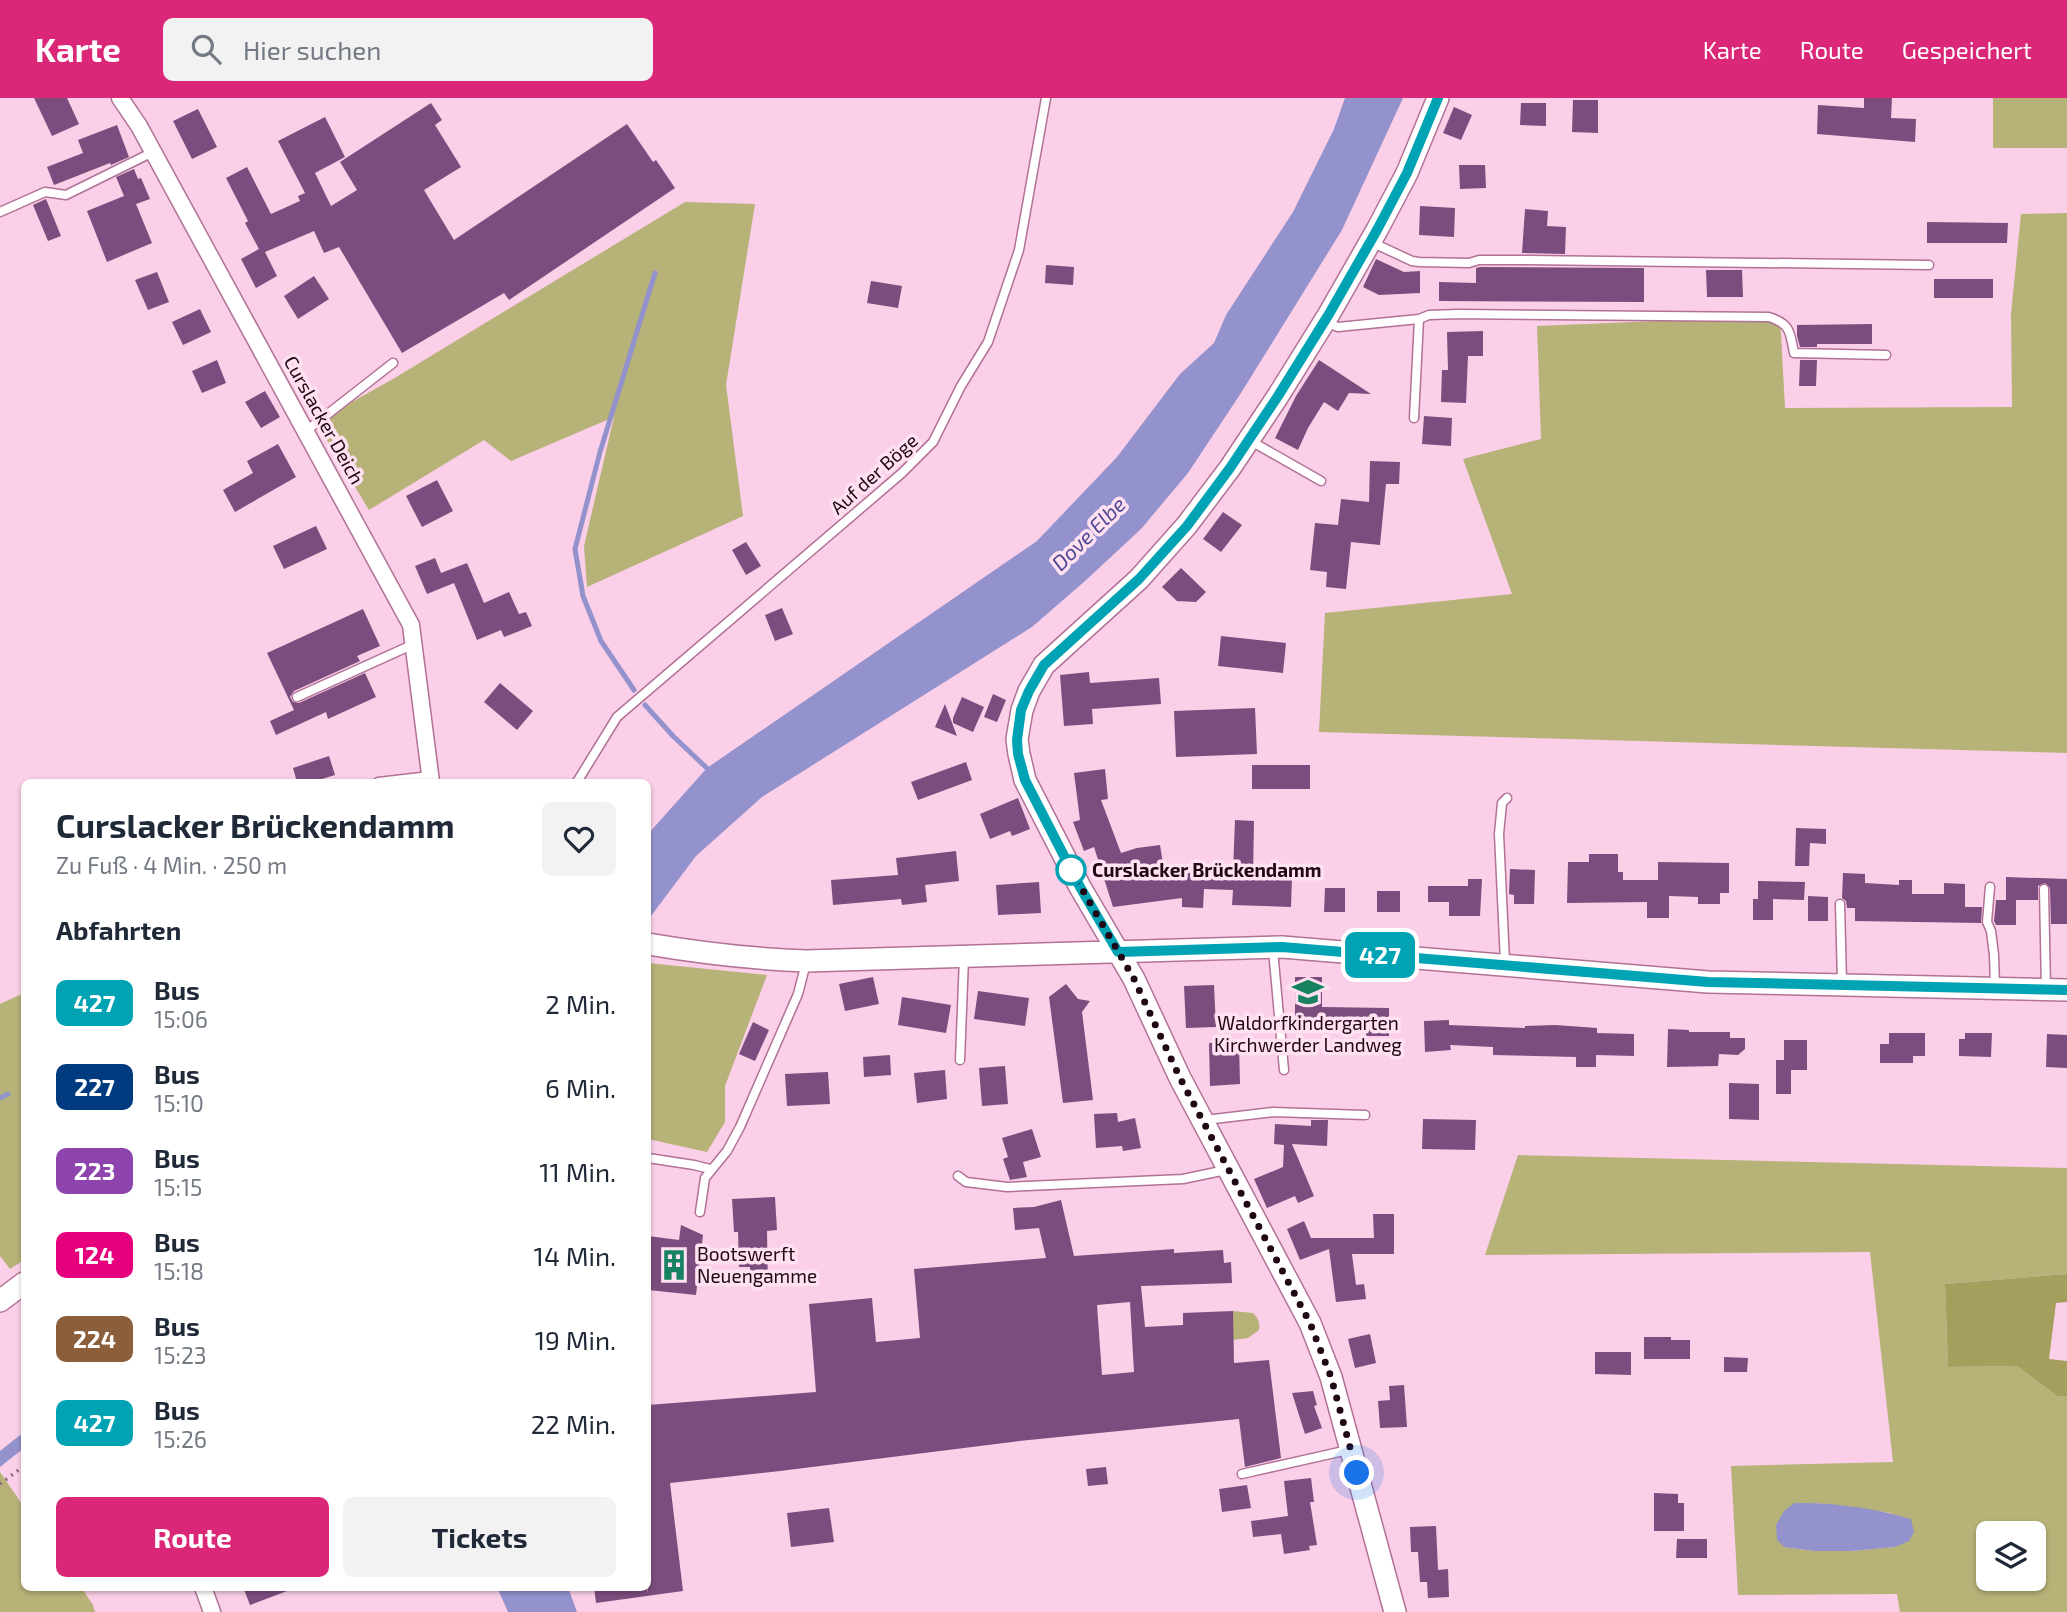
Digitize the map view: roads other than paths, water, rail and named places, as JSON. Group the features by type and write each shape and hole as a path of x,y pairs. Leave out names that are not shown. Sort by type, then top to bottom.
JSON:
{"street":[{"name":"Curslacker Deich","path":"120,98 139,126 411,625 431,779"},
{"path":"1395,1612 1331,1377 1310,1323 1180,1078 1134,979 1080,887 1025,780 1017,740 1021,710 1044,665 1139,579 1187,526 1249,440 1371,242 1407,173 1438,98"},
{"path":"651,945 756,960 806,961 1273,947 1708,982 2057,990"},
{"path":"0,1301 21,1285"},
{"path":"204,1591 212,1612"}],"lane":[{"name":"Auf der Böge","path":"579,779 617,717 902,473 933,442 961,386 988,342 1019,250 1046,98"},
{"path":"0,212 45,192 66,195 153,152"},
{"path":"1371,242 1419,262 1528,260 1929,265"},
{"path":"1324,322 1338,327 1419,319 1429,315 1459,314 1769,317 1789,329 1794,353 1886,355"},
{"path":"1415,418 1419,319"},
{"path":"306,431 393,363"},
{"path":"1249,440 1321,481"},
{"path":"297,697 414,644"},
{"path":"1505,965 1499,834 1502,803 1507,798"},
{"path":"1990,887 1987,922 1994,954 1995,989"},
{"path":"2044,889 2057,990"},
{"path":"1840,904 1842,985"},
{"path":"1273,947 1284,1070"},
{"path":"960,1060 964,957"},
{"path":"700,1212 705,1178 727,1152 740,1127 798,993 806,961"},
{"path":"1202,1120 1273,1112 1365,1115"},
{"path":"651,1158 694,1164 710,1170"},
{"path":"958,1175 966,1182 1007,1187 1183,1179 1229,1170"},
{"path":"1242,1474 1351,1450"}],"water":[{"name":"Dove Elbe","path":"1345,98 1403,98 1342,230 1188,473 1141,529 1032,627 762,797 696,856 651,916 651,831 707,768 1037,541 1117,457 1180,374 1214,343 1226,315 1293,212 1334,129"},
{"path":"21,1434 21,1450 0,1467 0,1451"},
{"path":"1794,1503 1838,1505 1897,1515 1911,1519 1914,1532 1909,1541 1895,1547 1814,1551 1784,1547 1777,1540 1776,1525 1784,1511"},
{"path":"499,1591 569,1591 577,1612 508,1612"}],"waterway":[{"path":"634,690 601,641 583,596 575,549 600,452 655,273"},
{"path":"645,705 712,773"},
{"path":"0,1098 8,1094"}],"place":[{"name":"Curslacker Brückendamm","path":"1071,870"},
{"name":"Waldorfkindergarten Kirchwerder Landweg","path":"1308,992"},
{"name":"Bootswerft Neuengamme","path":"674,1265"}]}
